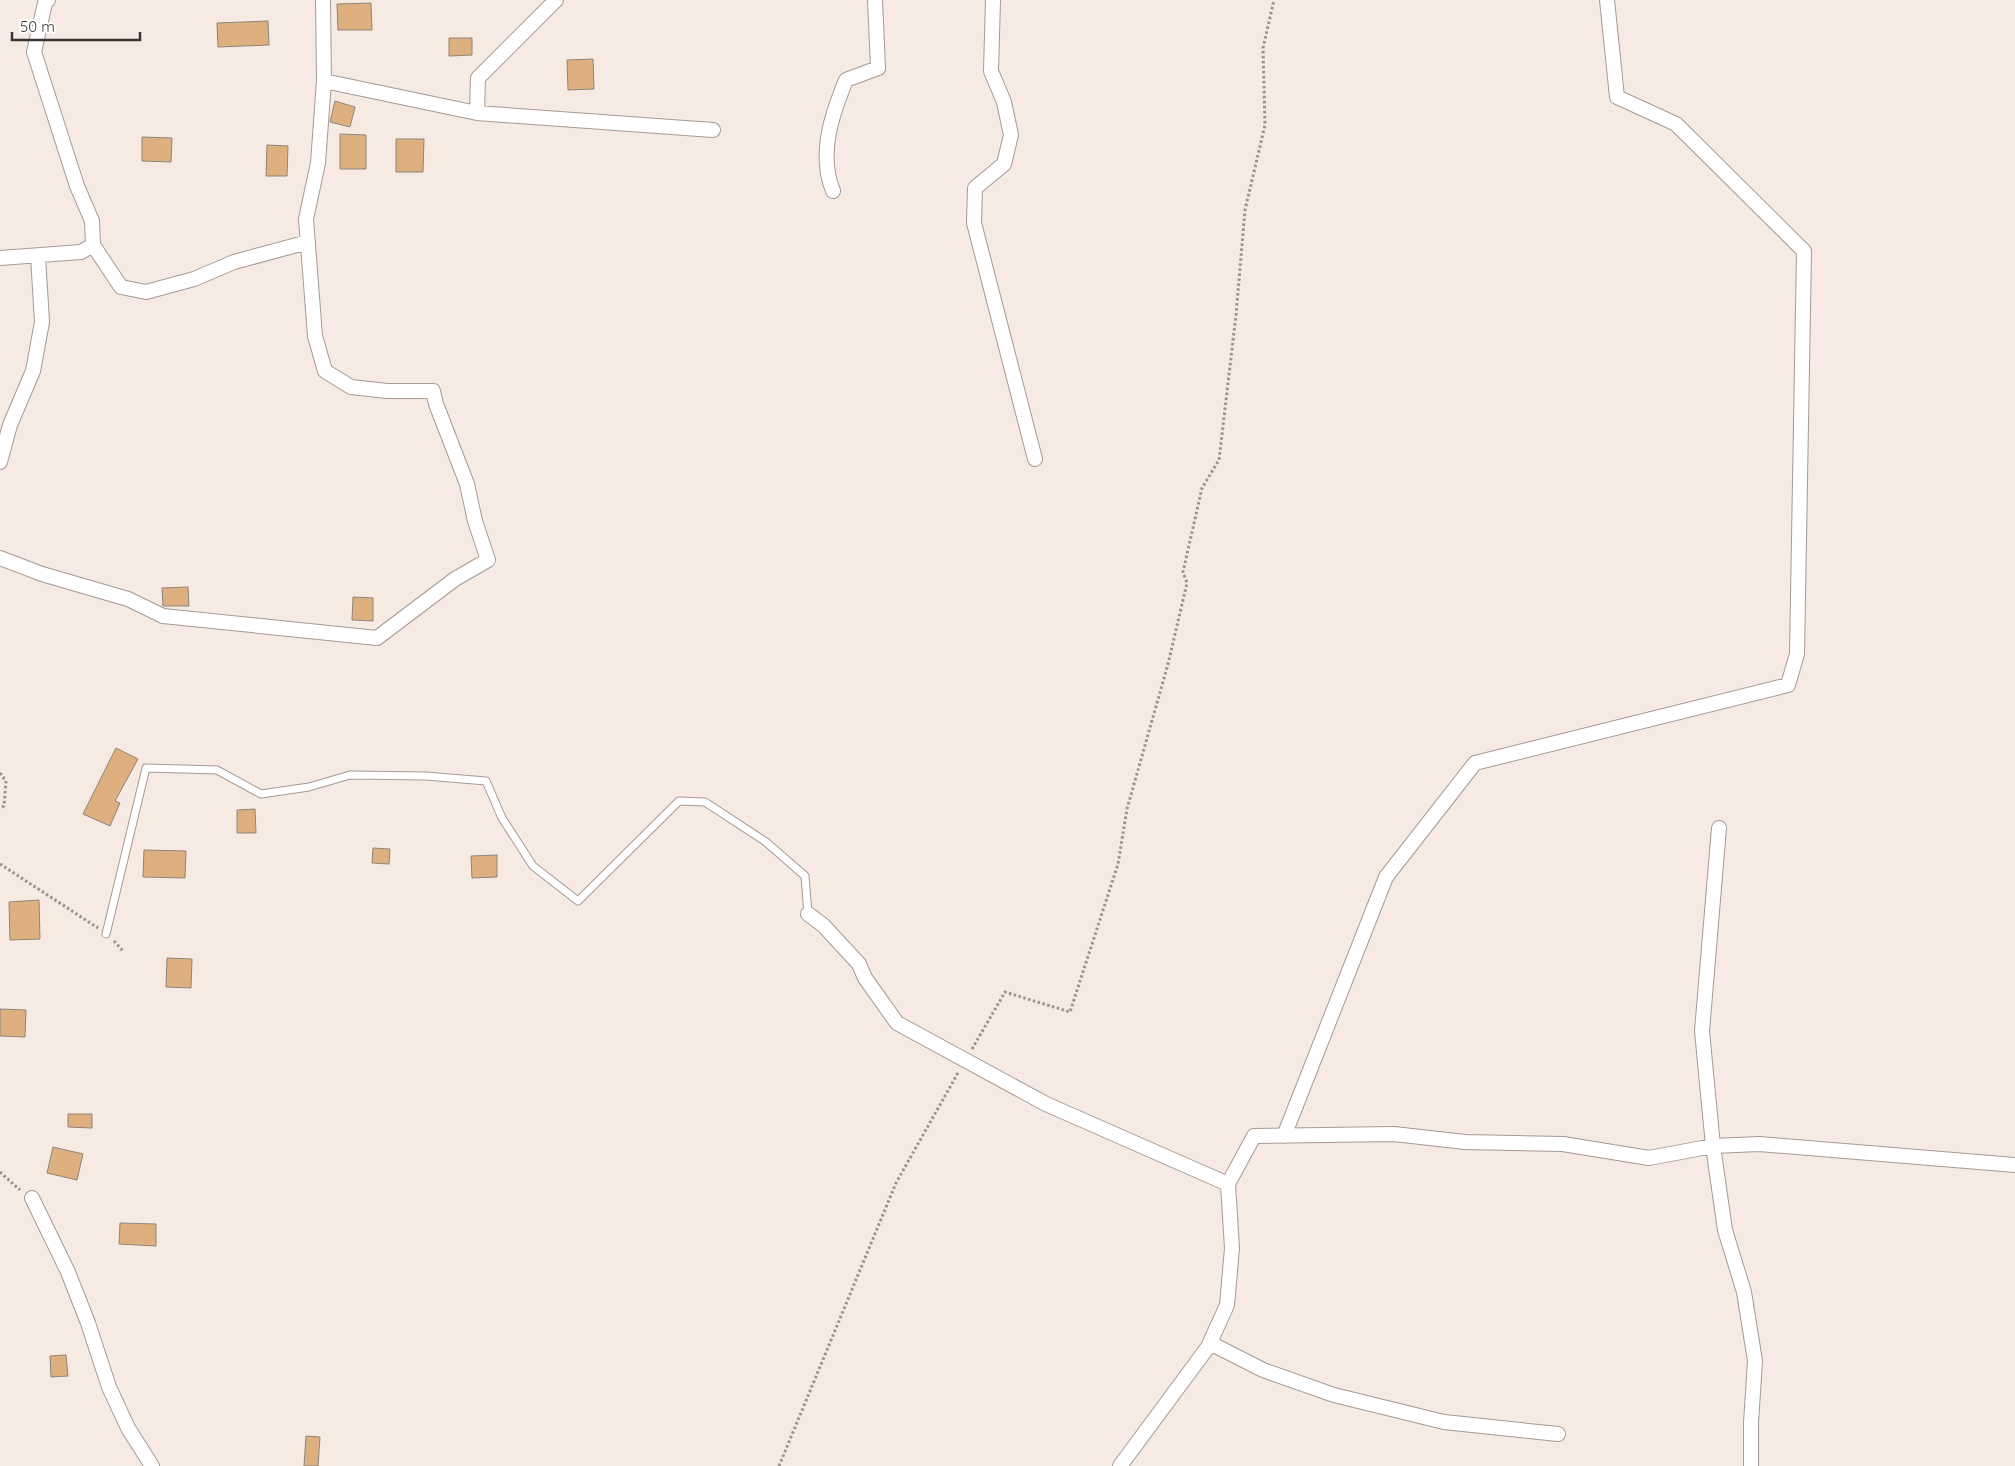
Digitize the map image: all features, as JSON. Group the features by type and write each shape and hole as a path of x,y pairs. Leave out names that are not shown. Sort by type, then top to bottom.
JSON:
{"street":[{"path":"0,558 42,574 128,599 163,616 377,638 455,580 488,560 475,521 467,484 436,404 433,391 387,391 351,386 325,371 315,336 306,220 318,163 324,81 323,0"},
{"path":"477,113 478,78 556,0"},
{"path":"833,190 828,177 828,140 832,115 846,80 878,68 875,0"},
{"path":"993,0 991,71 1004,102 1011,135 1004,164 975,188 974,223 1002,324 1035,459"},
{"path":"1284,1136 1386,877 1475,763 1788,685 1797,654 1804,251 1676,124 1616,97 1607,0"},
{"path":"45,1 34,52 77,186 92,221 93,245 121,287 146,292 194,279 234,262 308,242"},
{"path":"324,81 477,113 713,130"},
{"path":"0,258 81,252 93,245"},
{"path":"0,462 10,425 33,371 42,322 38,256"},
{"path":"1719,828 1702,1031 1712,1146 1725,1230 1744,1292 1755,1361 1751,1423 1751,1466"},
{"path":"808,914 822,925 859,964 865,978 897,1022 1046,1104 1228,1184"},
{"path":"1120,1466 1210,1343 1227,1306 1232,1248 1228,1184 1254,1136 1394,1134 1465,1142 1563,1144 1649,1158 1712,1146 1759,1144 2015,1165"},
{"path":"32,1198 68,1272 117,1404 128,1428 152,1466"},
{"path":"1210,1343 1263,1370 1334,1395 1444,1422 1558,1434"}],"lane":[{"path":"106,934 146,768 217,770 261,794 309,786 350,775 426,776 486,782 502,818 534,866 578,901 679,801 705,802 766,842 805,876 808,914"}],"path":[{"path":"1168,664 1186,583 1183,572 1202,488 1219,460 1236,315 1244,210 1265,125 1263,48 1274,0"},
{"path":"0,773 6,781 4,806 0,808"},
{"path":"0,864 106,934 124,952"},
{"path":"0,1172 32,1198"}],"building":[{"path":"371,3 372,30 338,30 337,4"},
{"path":"268,21 269,45 218,47 217,23"},
{"path":"449,38 472,38 472,55 449,56"},
{"path":"593,59 594,89 568,90 567,60"},
{"path":"335,101 355,107 350,127 330,122"},
{"path":"340,134 366,135 366,169 340,169"},
{"path":"142,137 172,138 171,162 142,161"},
{"path":"396,139 424,139 423,172 396,172"},
{"path":"267,145 288,146 287,176 266,176"},
{"path":"188,587 189,606 163,606 162,588"},
{"path":"353,597 373,598 373,621 352,620"},
{"path":"116,748 138,759 115,801 120,803 110,826 83,814"},
{"path":"255,809 256,833 237,833 237,810"},
{"path":"373,848 390,849 389,864 372,863"},
{"path":"144,850 186,851 185,878 143,877"},
{"path":"497,855 497,877 472,878 471,856"},
{"path":"39,900 40,939 10,940 9,902"},
{"path":"167,958 192,959 191,988 166,987"},
{"path":"0,1009 26,1010 25,1037 0,1036"},
{"path":"68,1114 92,1114 92,1128 68,1127"},
{"path":"53,1147 83,1154 77,1180 47,1173"},
{"path":"120,1223 156,1224 156,1246 119,1244"},
{"path":"66,1355 68,1376 51,1377 50,1356"},
{"path":"306,1436 320,1437 318,1466 304,1466"}]}
